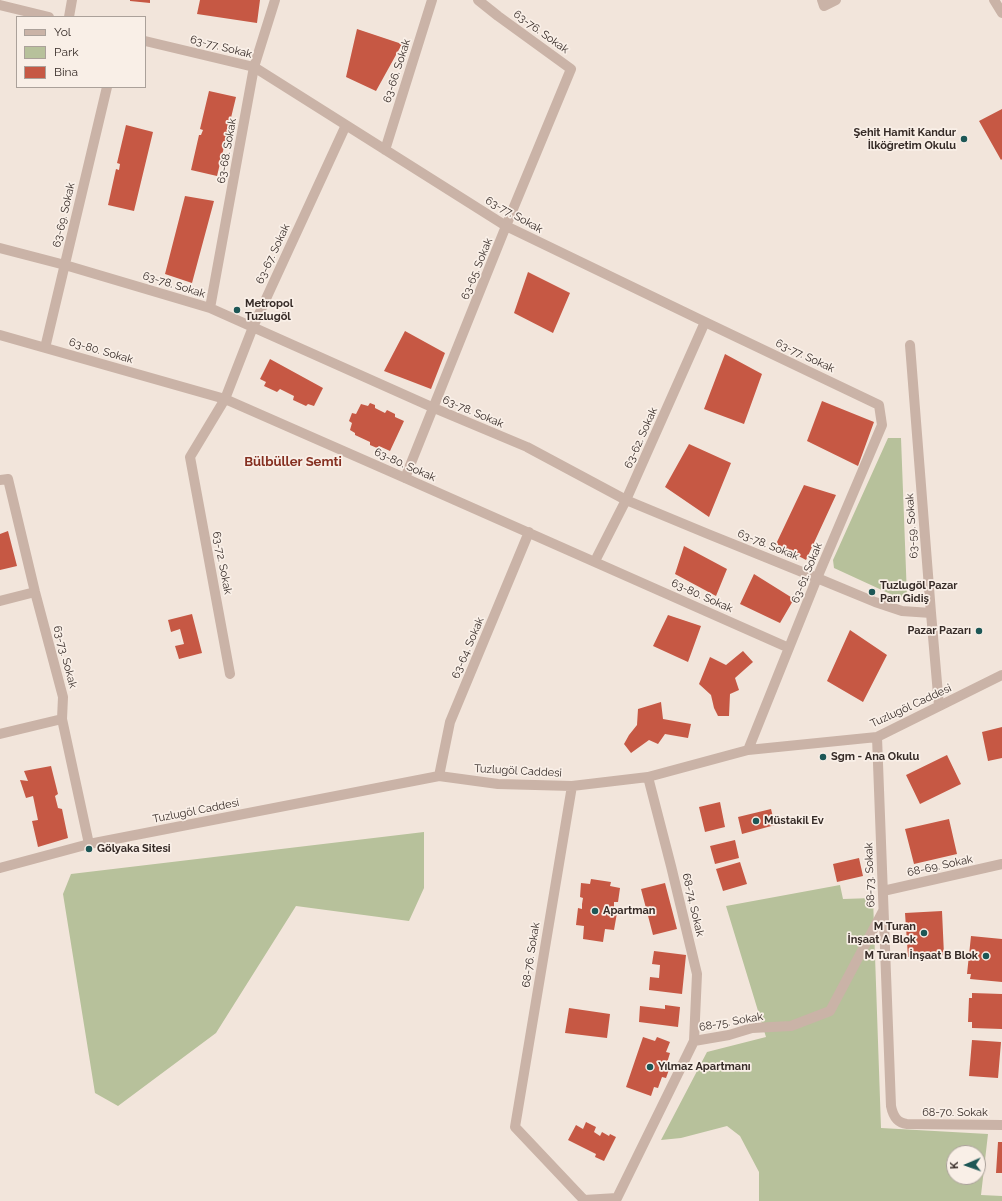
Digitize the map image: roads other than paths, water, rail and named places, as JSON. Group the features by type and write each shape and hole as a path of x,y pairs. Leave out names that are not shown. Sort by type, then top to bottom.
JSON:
{"street":[{"path":"69,16 72,0"},
{"name":"63-68. Sokak","path":"210,308 254,67 275,0"},
{"name":"63-66. Sokak","path":"385,150 432,0"},
{"name":"63-76. Sokak","path":"478,0 571,69"},
{"path":"823,3 836,0"},
{"path":"994,0 1002,13"},
{"path":"0,5 46,16"},
{"name":"63-77. Sokak","path":"146,41 254,67 506,226 879,405"},
{"name":"63-65. Sokak","path":"405,478 571,69"},
{"name":"63-69. Sokak","path":"45,348 106,88"},
{"name":"63-67. Sokak","path":"190,457 225,399 253,327 346,125"},
{"name":"63-78. Sokak","path":"0,248 65,265 210,308 434,408 527,447 626,500 875,602 902,611 931,613"},
{"name":"63-62. Sokak","path":"595,562 626,500 705,322"},
{"name":"63-80. Sokak","path":"0,335 225,399 789,648"},
{"name":"63-59. Sokak","path":"910,344 939,706"},
{"name":"63-61. Sokak","path":"748,750 817,578 882,425 879,405"},
{"name":"63-72. Sokak","path":"190,457 230,674"},
{"name":"63-73. Sokak","path":"4,479 63,697 62,719 89,844"},
{"name":"63-64. Sokak","path":"439,776 450,722 529,532"},
{"path":"0,601 35,592"},
{"name":"Tuzlugöl Caddesi","path":"0,868 89,844 439,776 498,784 572,786 648,777 748,750 876,737 1002,675"},
{"path":"0,734 62,719"},
{"name":"68-73. Sokak","path":"876,737 891,1106 892,1112 898,1121 902,1124 907,1124"},
{"name":"68-74. Sokak","path":"648,777 697,974 694,1041"},
{"name":"68-76. Sokak","path":"572,786 515,1127 584,1200 617,1198"},
{"name":"68-69. Sokak","path":"882,891 1002,864"},
{"name":"68-75. Sokak","path":"617,1198 694,1041 729,1035 752,1028 791,1026 830,1011 883,910"},
{"name":"68-70. Sokak","path":"907,1124 1002,1125"}],"place":[{"name":"Şehit Hamit Kandur İlköğretim Okulu","path":"964,139"},
{"name":"Metropol Tuzlugöl","path":"237,310"},
{"name":"Tuzlugöl Pazar Parı Gidiş","path":"872,592"},
{"name":"Pazar Pazarı","path":"979,631"},
{"name":"Sgm - Ana Okulu","path":"823,757"},
{"name":"Müstakil Ev","path":"756,821"},
{"name":"Gölyaka Sitesi","path":"89,849"},
{"name":"Apartman","path":"595,911"},
{"name":"M Turan İnşaat A Blok","path":"924,933"},
{"name":"M Turan İnşaat B Blok","path":"986,956"},
{"name":"Yılmaz Apartmanı","path":"650,1067"}],"district":[{"name":"Bülbüller Semti","path":"293,462"}]}
